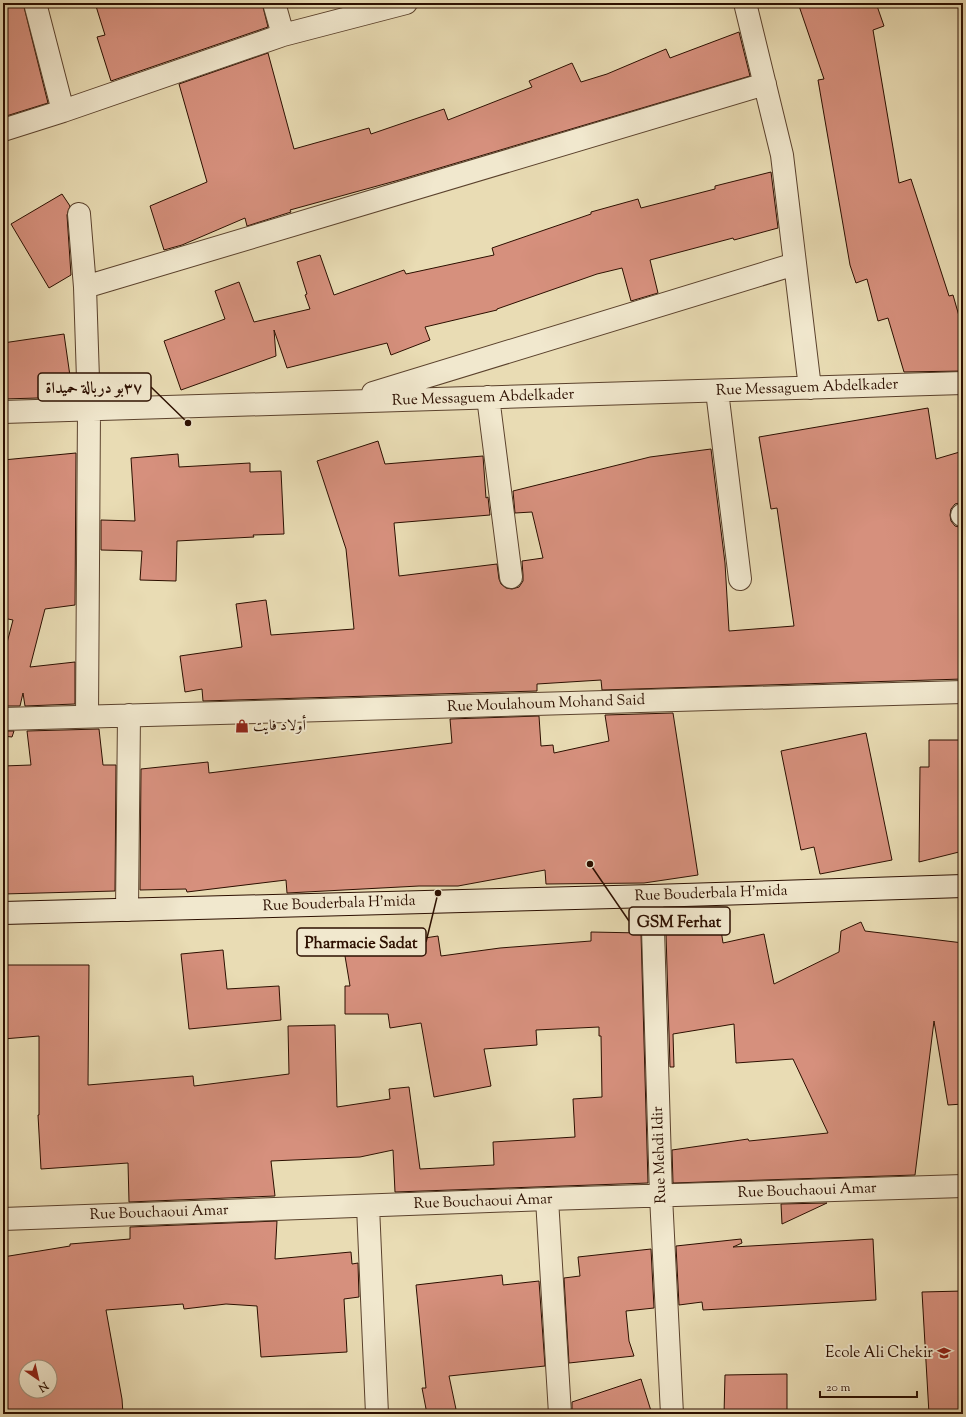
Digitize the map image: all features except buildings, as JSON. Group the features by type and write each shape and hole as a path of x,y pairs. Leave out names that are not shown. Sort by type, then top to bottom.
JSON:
{"street":[{"path":"35,3 63,111"},
{"path":"274,3 283,35"},
{"path":"3,130 63,111 283,35 406,3"},
{"path":"745,3 782,155 810,388"},
{"path":"84,287 765,84"},
{"path":"79,214 84,287 89,410 87,716"},
{"path":"345,402 795,264"},
{"name":"Rue Messaguem Abdelkader","path":"3,412 963,383"},
{"path":"717,391 740,579"},
{"path":"488,397 511,577"},
{"name":"Rue Moulahoum Mohand Said","path":"3,719 963,692"},
{"path":"127,910 129,715"},
{"name":"Rue Bouderbala H'mida","path":"3,913 652,896 963,886"},
{"name":"Rue Mehdi Idir","path":"652,896 661,1196 672,1414"},
{"name":"Rue Bouchaoui Amar","path":"3,1219 547,1199 963,1186"},
{"path":"547,1199 560,1414"},
{"path":"368,1206 377,1414"}],"place":[{"name":"٣٧بو دربالة حميداة","path":"188,423"},
{"name":"أولاد فايت","path":"242,726"},
{"name":"GSM Ferhat","path":"590,864"},
{"name":"Pharmacie Sadat","path":"438,893"},
{"name":"Ecole Ali Chekir","path":"944,1353"}]}
